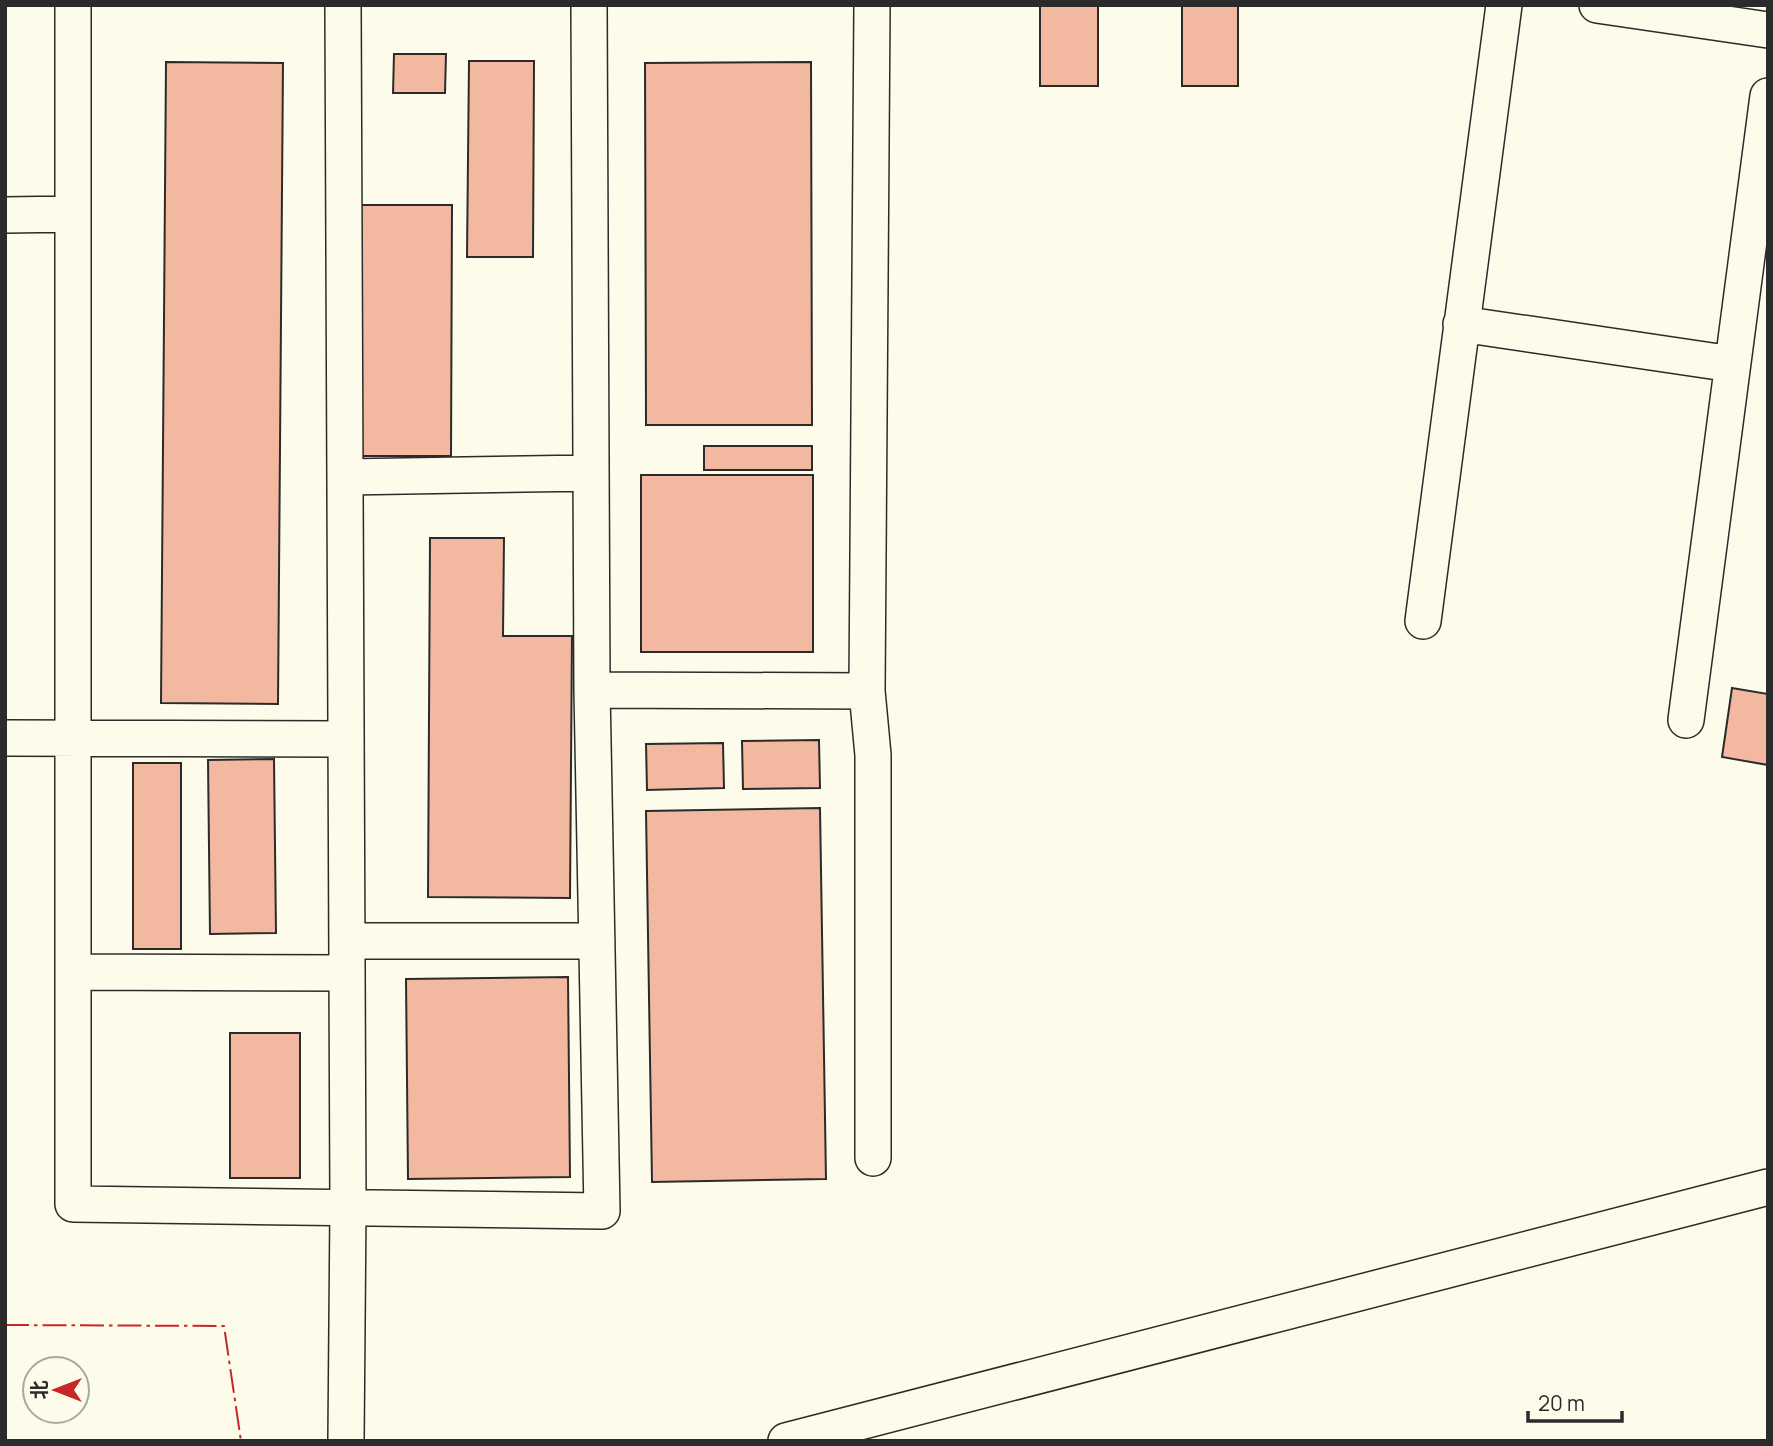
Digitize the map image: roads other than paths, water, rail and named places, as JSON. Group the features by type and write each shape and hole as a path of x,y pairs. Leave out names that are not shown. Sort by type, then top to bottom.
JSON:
{"lane":[{"path":"73,5 73,1204 602,1211 592,690 589,5"},
{"path":"343,5 348,1207 346,1441"},
{"path":"872,5 867,691 873,755 873,1158"},
{"path":"1423,621 1503,5"},
{"path":"1597,5 1768,30"},
{"path":"1686,720 1768,96"},
{"path":"5,215 73,214"},
{"path":"1461,324 1732,364"},
{"path":"345,477 591,473"},
{"path":"592,690 867,691"},
{"path":"5,738 346,739"},
{"path":"73,972 597,940"},
{"path":"786,1441 1768,1187"}]}
